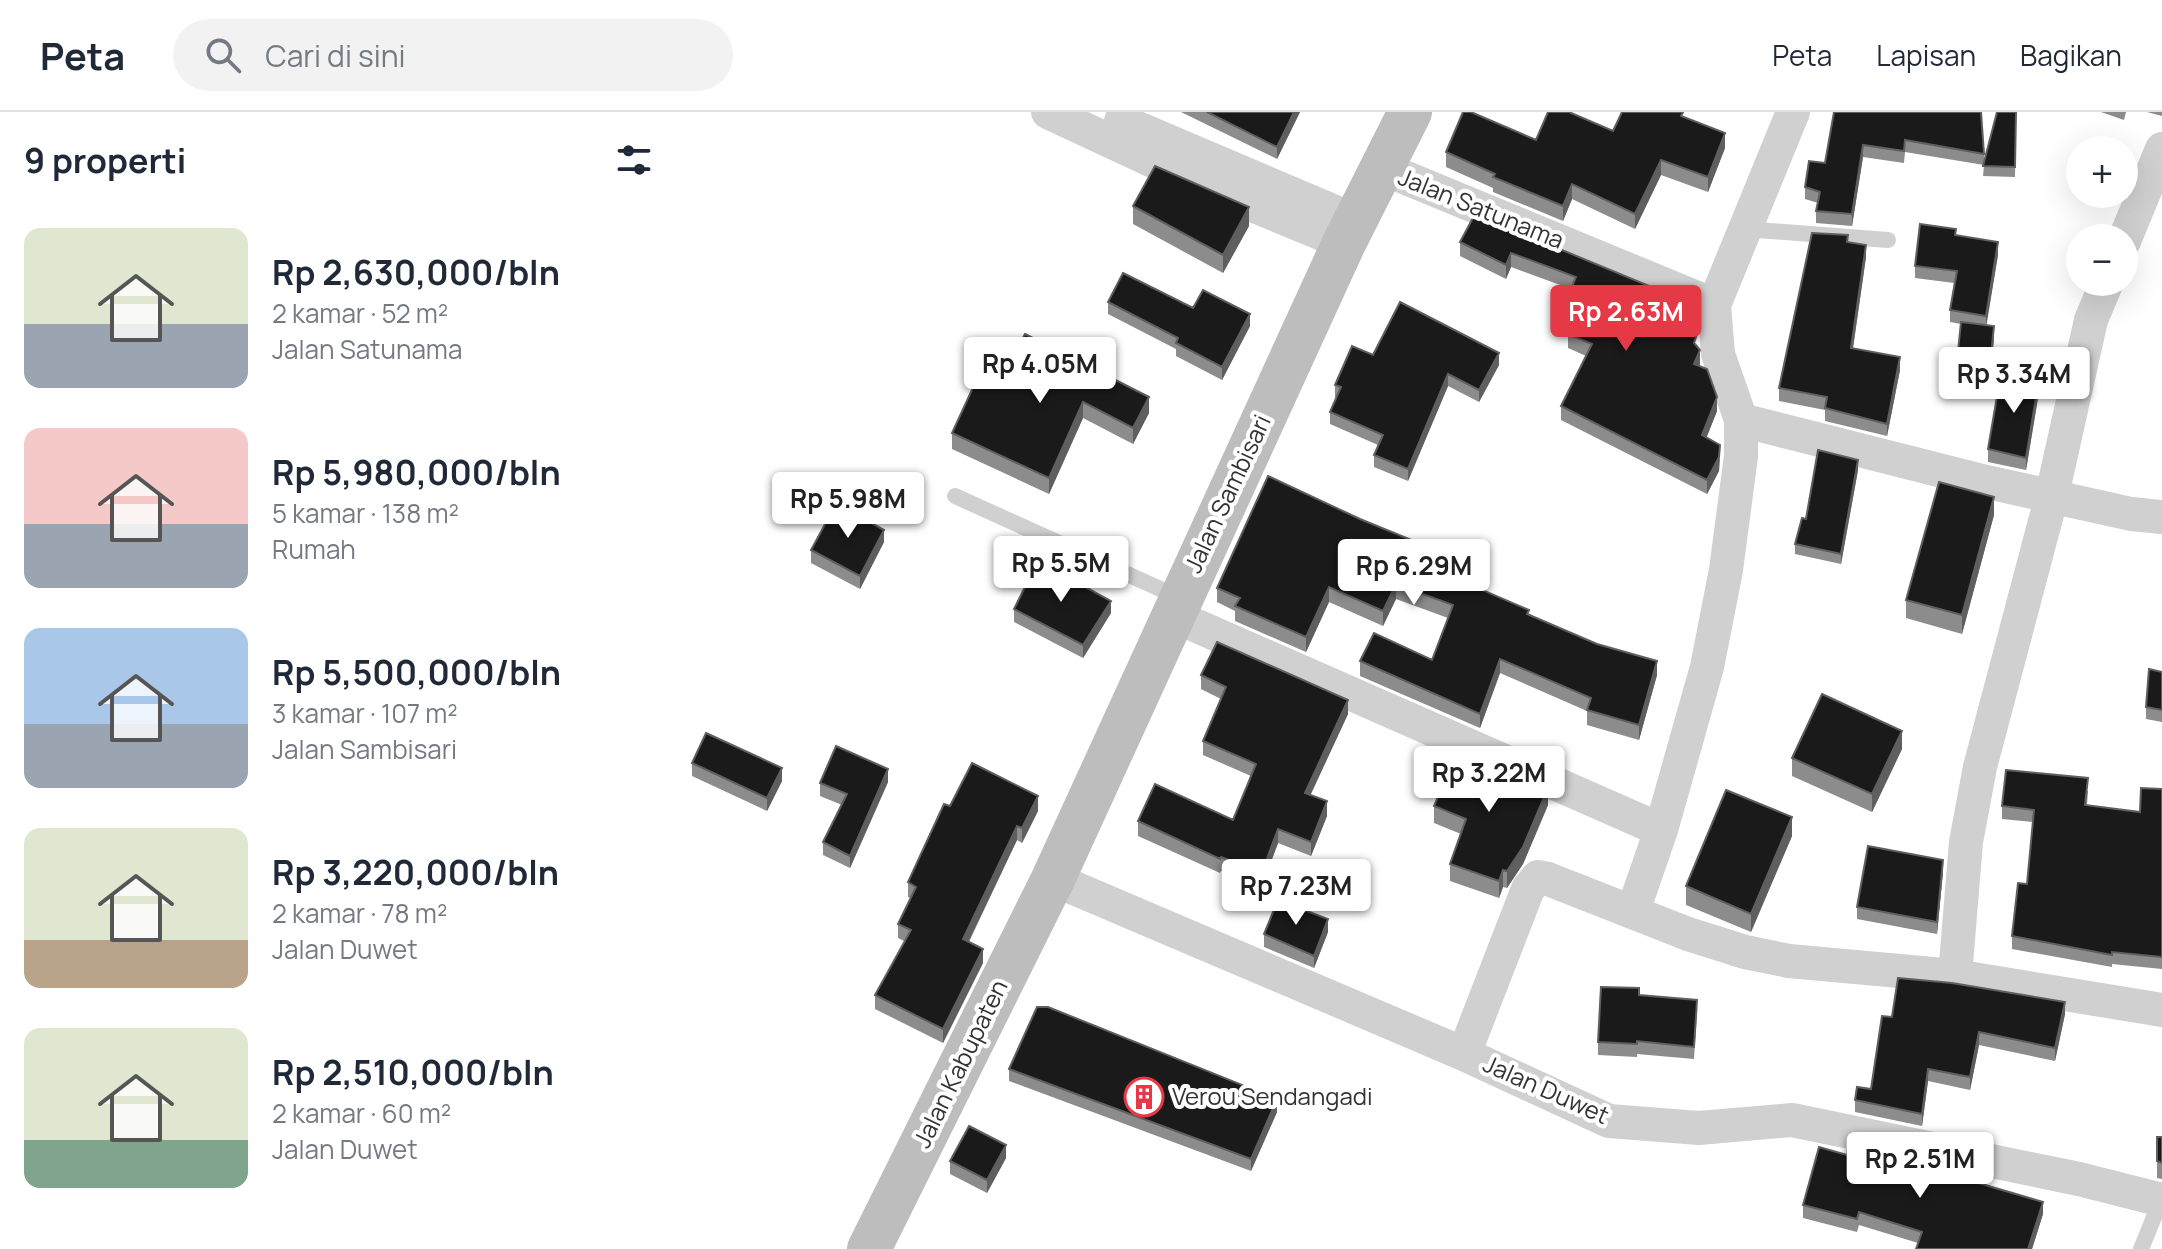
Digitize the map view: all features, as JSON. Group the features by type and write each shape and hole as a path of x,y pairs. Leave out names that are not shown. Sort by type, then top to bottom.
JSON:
{"main road":[{"name":"Jalan Sambisari","path":"1053,879 1350,232 1410,112"},
{"name":"Jalan Kabupaten","path":"869,1249 1053,879"}],"street":[{"path":"1048,112 1211,188 1350,232"},
{"path":"1098,112 1350,232"},
{"path":"1633,911 1661,830 1707,667 1726,570 1741,456 1741,420 1718,354 1714,305 1793,112"},
{"path":"2131,224 2162,149"},
{"name":"Jalan Satunama","path":"1382,168 1714,305"},
{"path":"1955,976 1966,842 1980,767 2052,495 2091,320 2101,296"},
{"path":"1741,420 1978,480 2131,514 2162,517"},
{"path":"1176,607 1661,830"},
{"path":"1464,1054 1532,881 1538,877 1688,934 1745,952 1789,961 1955,976 2162,1010"},
{"name":"Jalan Duwet","path":"1053,879 1464,1054 1609,1121 1699,1128 1792,1120 2079,1179 2161,1200"}],"lane":[{"path":"1745,229 1888,240"},
{"path":"955,496 1176,607"},
{"path":"2141,1249 2161,1200"}],"building":[{"path":"1207,112 1294,112 1277,147"},
{"path":"1463,112 1471,112 1536,140 1548,112 1569,112 1613,131 1622,112 1683,112 1681,116 1725,133 1708,177 1661,160 1635,214 1572,184 1563,206 1493,177 1495,174 1446,152"},
{"path":"1834,112 1981,112 1984,154 1905,140 1904,151 1863,145 1852,214 1816,211 1820,192 1805,187 1809,161 1825,163"},
{"path":"1997,112 2016,112 2015,167 1983,166"},
{"path":"1155,166 1249,207 1223,255 1133,206"},
{"path":"1475,214 1695,305 1697,334 1694,343 1700,350 1694,364 1707,369 1717,397 1702,435 1720,445 1719,457 1707,480 1561,406 1592,344 1568,334 1585,294 1571,289 1576,277 1511,253 1506,265 1460,242"},
{"path":"1920,224 1956,229 1955,235 1998,242 1986,316 1950,310 1957,271 1915,266"},
{"path":"1812,233 1848,235 1847,242 1866,245 1851,348 1900,357 1887,424 1825,408 1827,397 1779,388"},
{"path":"1123,273 1193,308 1203,290 1250,314 1222,367 1176,343 1178,338 1108,302"},
{"path":"1400,302 1499,353 1479,390 1448,374 1408,469 1374,455 1383,435 1330,412 1341,387 1335,385 1352,346 1373,355"},
{"path":"1961,322 1994,326 1989,374 1956,371"},
{"path":"1025,334 1149,397 1133,428 1083,402 1049,478 952,433 982,368 1001,377"},
{"path":"2001,373 2039,379 2026,458 1988,449"},
{"path":"1818,450 1858,460 1841,554 1795,544 1802,518 1806,519"},
{"path":"1268,476 1414,541 1410,551 1441,563 1438,571 1529,610 1527,614 1597,644 1657,661 1639,725 1587,710 1591,698 1500,659 1480,714 1360,661 1374,633 1432,660 1453,605 1396,584 1383,611 1329,587 1306,637 1235,606 1240,598 1217,588"},
{"path":"1939,482 1994,497 1962,615 1906,600"},
{"path":"836,504 884,530 860,576 811,550"},
{"path":"1038,561 1111,601 1083,645 1014,609"},
{"path":"1217,642 1348,700 1305,793 1327,801 1311,842 1278,829 1262,872 1220,859 1138,821 1155,784 1233,820 1256,764 1203,741 1226,687 1201,675"},
{"path":"2149,669 2162,672 2162,710 2146,707"},
{"path":"1822,694 1902,731 1872,794 1792,758"},
{"path":"706,733 782,768 767,798 692,763"},
{"path":"836,746 888,769 850,856 823,842 847,794 820,783"},
{"path":"1458,751 1548,788 1523,847 1507,871 1503,870 1499,881 1450,864 1466,819 1434,806"},
{"path":"972,763 1038,796 1022,828 1017,826 963,939 983,949 943,1029 875,995 911,930 898,924 916,887 908,882 944,804 950,806"},
{"path":"2006,770 2088,778 2085,805 2140,812 2141,788 2162,789 2162,957 2112,952 2112,955 2012,936 2018,883 2027,884 2034,810 2002,806"},
{"path":"1726,790 1792,817 1751,914 1686,886"},
{"path":"1868,846 1943,860 1937,922 1857,907"},
{"path":"1278,900 1328,919 1314,956 1264,934"},
{"path":"1898,978 1952,983 2065,1002 2055,1048 1979,1032 1970,1077 1928,1069 1922,1114 1855,1100 1857,1087 1871,1089 1882,1016 1892,1017"},
{"path":"1601,987 1639,988 1639,995 1697,1000 1694,1047 1637,1041 1637,1044 1598,1042"},
{"name":"Verou Sendangadi","path":"1037,1007 1048,1007 1277,1099 1251,1159 1009,1069"},
{"path":"969,1126 1006,1145 987,1180 950,1161"},
{"path":"2157,1137 2162,1137 2162,1163 2157,1161"},
{"path":"1849,1140 1916,1154 1914,1164 2043,1202 2028,1249 1916,1249 1922,1232 1859,1212 1857,1219 1803,1205 1819,1147 1847,1155"}],"place":[{"name":"Verou Sendangadi","path":"1144,1097"}]}
